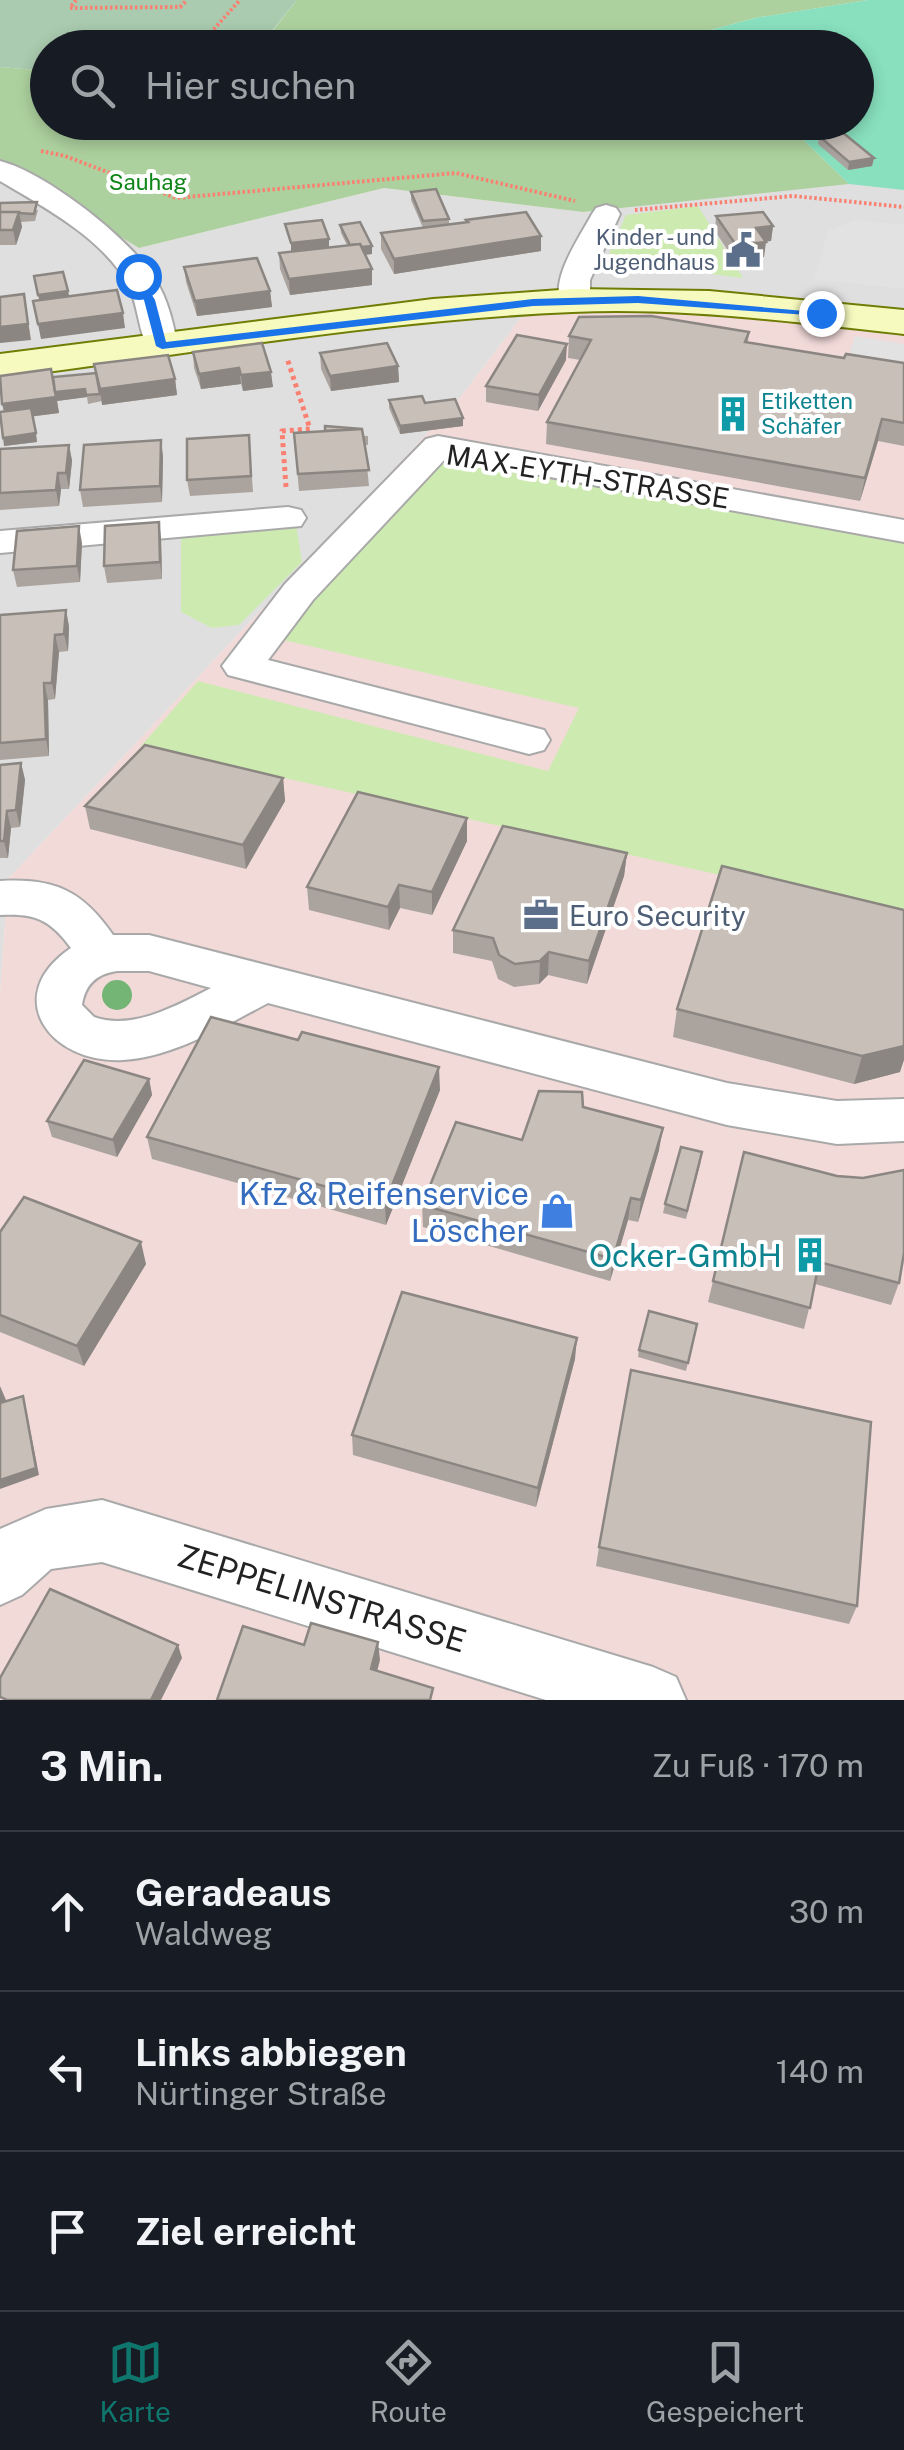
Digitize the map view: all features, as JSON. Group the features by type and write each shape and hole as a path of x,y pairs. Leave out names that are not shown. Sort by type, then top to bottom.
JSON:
{"main road":[{"path":"0,366 450,310 574,300 709,302 904,322"}],"street":[{"path":"0,169 60,207 128,264 144,288 162,346"},
{"path":"574,300 574,280 606,214"},
{"name":"MAX-EYTH-STRASSE","path":"529,740 242,666 299,592 438,446 904,530"},
{"path":"0,542 288,518"},
{"path":"0,898 32,895 55,901 78,920 100,954"},
{"path":"263,983 130,1041 96,1041 79,1036 57,1011 58,996 71,972 100,954 149,953 727,1104 813,1121 869,1125 904,1120"},
{"name":"ZEPPELINSTRASSE","path":"0,1572 8,1562 51,1535 102,1531 653,1700"}],"path":[{"path":"76,0 70,8 180,7 187,0"},
{"path":"134,9 137,0"},
{"path":"213,30 240,0"},
{"path":"33,150 66,156 176,198 456,173 572,200 606,214 792,196 904,207"},
{"path":"288,518 282,431 310,428 290,368"}],"shaded area":[{"path":"868,0 904,0 904,322 533,302 456,403 8,879 0,994 0,164 139,248 384,188 583,212 848,183 804,140 874,140 874,30 736,30 755,18"},
{"path":"855,220 904,225 904,289 814,279 828,231"},
{"path":"533,302 904,322 904,1700 0,1700 0,994 8,879 456,403"},
{"path":"855,336 904,344 904,383 843,373"}],"green space":[{"path":"0,0 297,0 273,30 30,30 30,70 0,67"},
{"path":"297,0 868,0 755,18 711,30 273,30"},
{"path":"868,0 904,0 904,190 849,184 804,140 874,140 874,30 711,30 755,18"},
{"name":"Sauhag","path":"0,67 30,70 30,140 804,140 849,184 583,212 384,188 139,248 0,164"},
{"path":"698,206 743,278 606,261 626,215"},
{"path":"443,460 904,541 904,916 141,746 198,681 548,771 579,708 279,639"},
{"path":"296,524 302,562 239,625 212,628 181,612 181,531"}],"building":[{"path":"824,140 852,140 874,158 849,162"},
{"path":"436,189 449,219 423,221 411,192"},
{"path":"37,202 34,214 0,212 0,203"},
{"path":"0,212 19,212 13,230 0,230"},
{"path":"526,212 541,236 394,259 381,233 468,222"},
{"path":"763,212 773,226 756,228 766,242 736,245 716,216"},
{"path":"322,220 329,239 291,243 285,224"},
{"path":"360,222 372,246 350,245 340,225"},
{"path":"360,244 372,269 289,279 279,253"},
{"path":"257,258 270,291 195,301 184,267"},
{"path":"63,272 68,291 38,295 34,276"},
{"path":"117,290 123,313 38,324 33,301"},
{"path":"24,294 28,324 0,327 0,297"},
{"name":"Etiketten Schäfer","path":"651,316 749,332 745,342 904,363 904,423 882,419 865,478 547,422 591,340 569,336 579,317"},
{"path":"517,335 567,344 539,395 486,386"},
{"path":"262,343 271,372 241,375 239,368 199,374 193,352"},
{"path":"387,343 398,366 330,376 320,353"},
{"path":"168,355 175,379 100,389 94,364"},
{"path":"51,369 56,397 2,404 0,376"},
{"path":"96,373 100,394 86,395 85,389 55,392 53,377"},
{"path":"422,396 425,403 455,399 463,418 400,426 389,400"},
{"path":"31,408 36,433 3,438 0,412"},
{"path":"325,426 362,429 325,431"},
{"path":"362,429 369,470 298,474 294,433"},
{"path":"249,435 251,476 187,480 187,439"},
{"path":"161,440 160,486 80,490 84,445"},
{"path":"69,445 66,473 58,473 56,490 0,493 0,449"},
{"path":"159,522 160,562 104,566 105,526"},
{"path":"79,526 77,566 13,570 17,531"},
{"path":"66,610 64,634 55,635 52,683 44,683 46,739 0,743 0,615"},
{"path":"145,745 283,778 243,845 85,806"},
{"path":"21,763 16,810 7,811 4,841 0,841 0,765"},
{"path":"358,792 467,818 432,892 399,885 388,907 307,887"},
{"name":"Euro Security","path":"503,826 627,853 589,961 549,952 540,961 515,964 499,955 493,938 453,930"},
{"path":"722,866 904,910 904,1046 862,1056 677,1009"},
{"path":"211,1017 298,1040 302,1032 439,1067 385,1203 147,1137"},
{"path":"84,1060 149,1079 113,1140 47,1121"},
{"path":"539,1091 582,1092 583,1107 663,1128 641,1200 631,1198 613,1259 422,1205 456,1122 522,1140"},
{"path":"681,1147 702,1152 687,1211 665,1204"},
{"name":"Ocker-GmbH","path":"744,1152 837,1176 863,1178 904,1170 904,1253 899,1283 819,1262 810,1308 713,1281"},
{"path":"24,1197 141,1242 77,1346 0,1315 0,1232"},
{"path":"402,1292 577,1338 538,1488 352,1435"},
{"path":"649,1311 697,1324 688,1363 639,1350"},
{"path":"631,1370 871,1422 857,1606 599,1547"},
{"path":"23,1396 36,1468 0,1480 0,1403"},
{"path":"50,1589 178,1645 151,1700 0,1697 0,1678"},
{"path":"311,1623 378,1642 371,1669 433,1688 430,1700 217,1700 243,1626 304,1645"}],"place":[{"name":"Kinder - und Jugendhaus","path":"743,250"},
{"name":"Etiketten Schäfer","path":"733,414"},
{"name":"Euro Security","path":"541,915"},
{"name":"Kfz & Reifenservice Löscher","path":"557,1211"},
{"name":"Ocker-GmbH","path":"810,1255"}],"route":[{"path":"138,276 150,300 162,346 533,302 709,302 821,313"}]}
